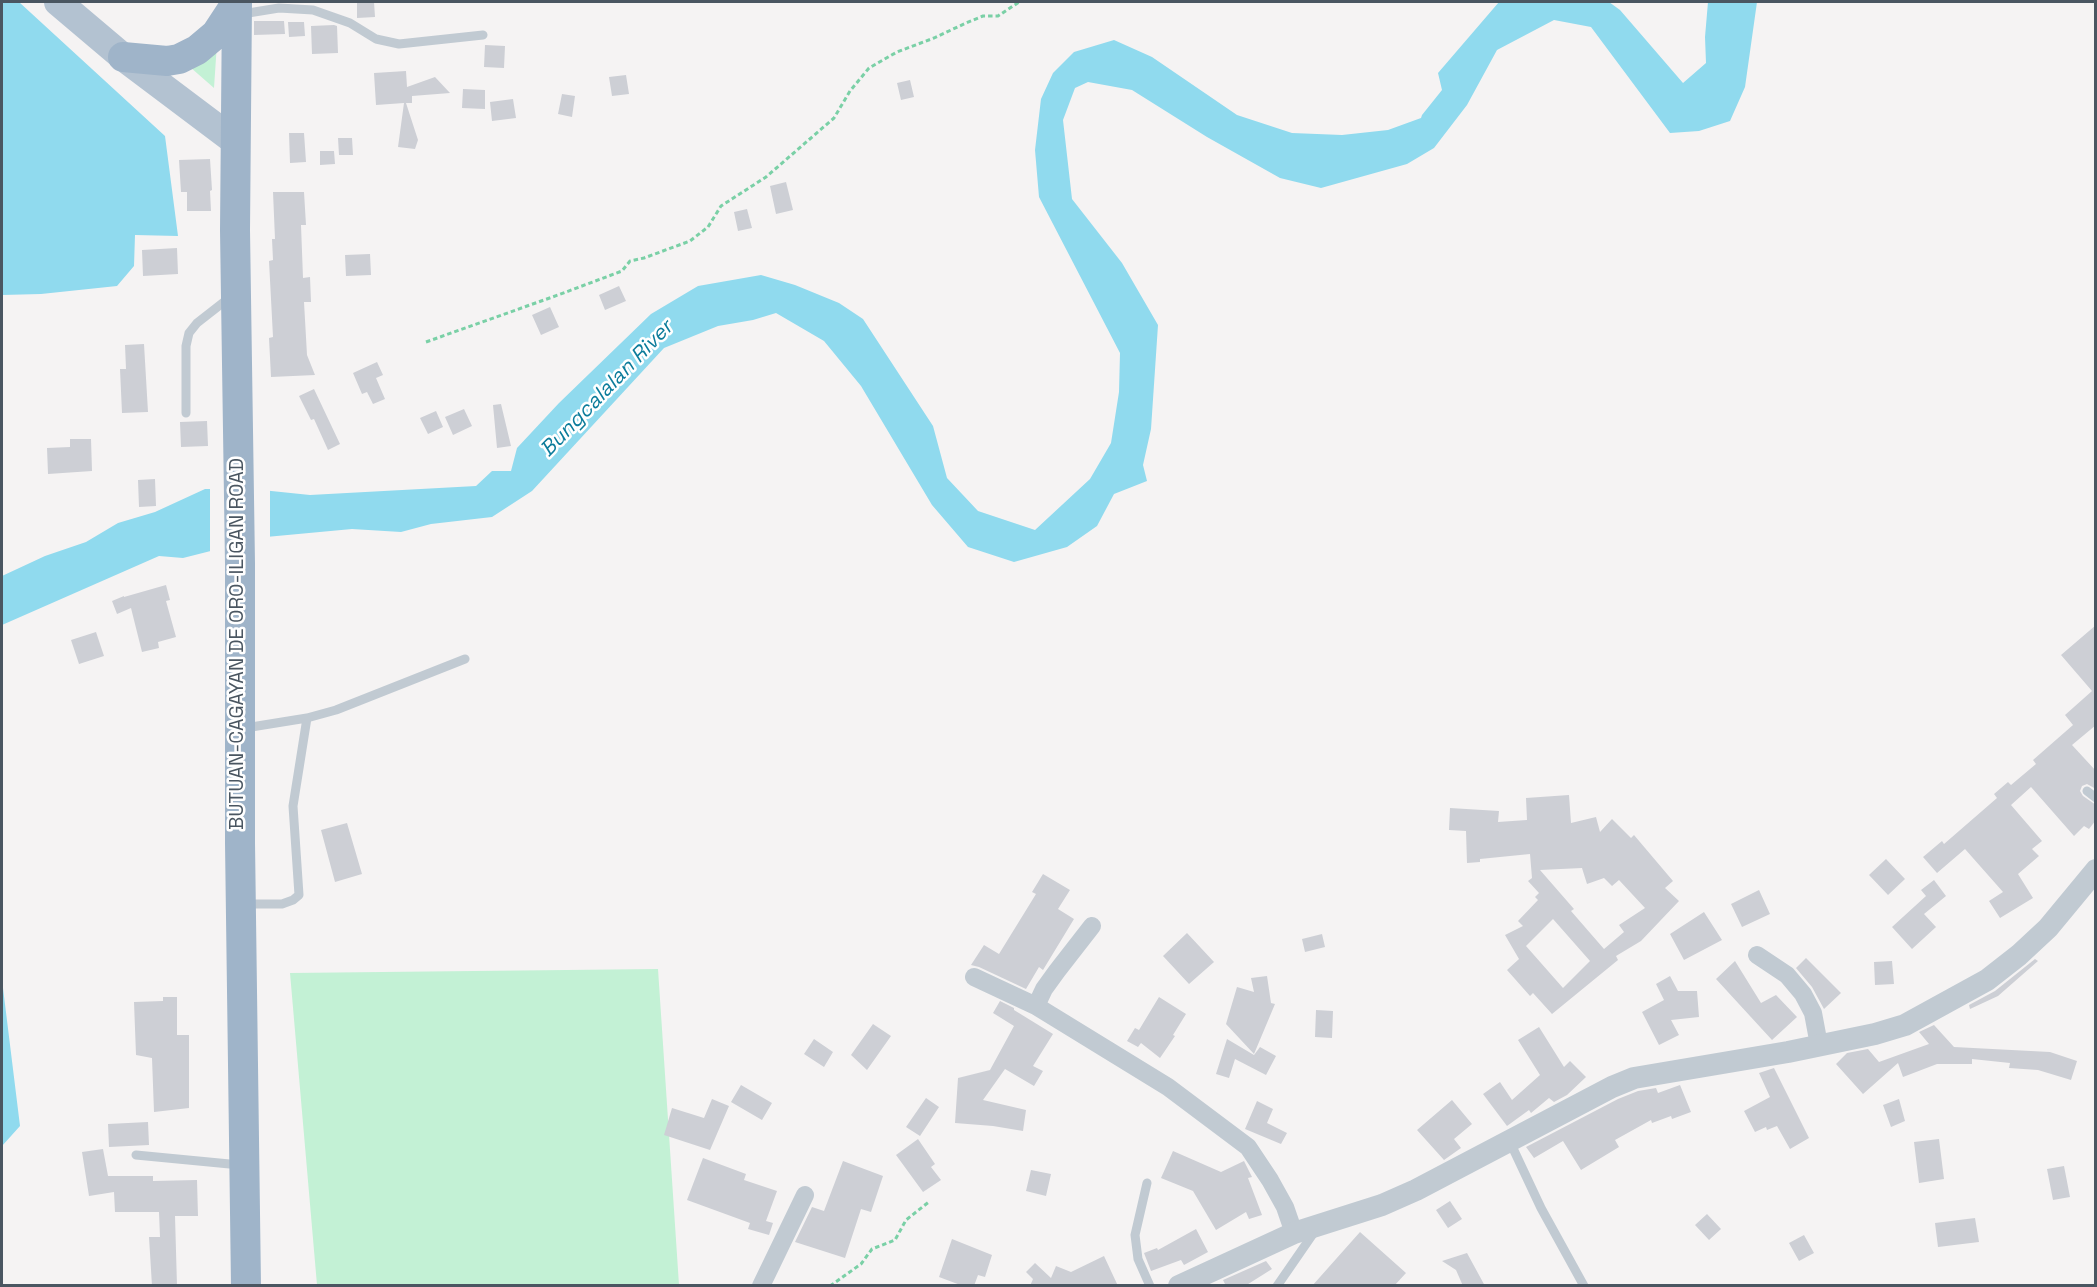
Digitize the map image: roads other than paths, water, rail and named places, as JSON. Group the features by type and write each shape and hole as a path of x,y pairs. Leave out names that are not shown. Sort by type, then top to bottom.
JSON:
{"highway":[{"path":"123,57 167,61 179,59 197,50 216,34 237,6"},
{"name":"BUTUAN-CAGAYAN DE ORO-ILIGAN ROAD","path":"237,6 235,292 240,564 240,904 246,1286"}],"main road":[{"path":"58,2 123,57 236,142"}],"street":[{"path":"1179,1286 1294,1233 1382,1205 1416,1190 1612,1087 1634,1078 1819,1045 1875,1034 1905,1025 1987,980 2048,928 2096,870"},
{"path":"1036,1006 1044,988 1092,926"},
{"path":"1757,955 1787,975 1803,994 1813,1012 1819,1045"},
{"path":"974,977 1036,1006 1168,1087 1248,1147 1285,1207 1294,1233"},
{"path":"761,1286 805,1195"}],"lane":[{"path":"237,6 313,10 350,23 376,39 399,44 483,35"},
{"path":"186,413 186,346 189,333 197,323 235,292"},
{"path":"239,729 307,718 367,699 465,659"},
{"path":"240,904 282,904 299,895 293,806 307,718"},
{"path":"2087,791 2096,798"},
{"path":"1510,1142 1541,1208 1584,1286"},
{"path":"136,1155 243,1165"},
{"path":"1147,1183 1134,1235 1138,1259 1150,1286"},
{"path":"1277,1286 1318,1226"}],"water":[{"path":"2,2 19,2 165,136 178,236 135,235 134,266 117,286 41,294 2,295"},
{"name":"Bungcalalan River","path":"1499,2 1609,2 1620,10 1683,83 1706,63 1705,37 1708,2 1757,2 1745,87 1730,121 1699,131 1670,133 1591,27 1554,20 1497,50 1467,105 1434,148 1407,164 1321,188 1280,178 1207,137 1132,90 1088,82 1075,88 1063,120 1072,199 1122,263 1158,325 1151,429 1143,465 1147,481 1114,494 1097,526 1067,547 1014,562 968,547 932,505 861,386 824,341 776,313 753,320 718,326 664,348 532,491 492,517 431,524 401,532 352,529 266,537 183,558 159,556 2,625 2,576 45,556 86,542 118,523 155,512 205,489 252,489 310,495 476,486 492,471 511,471 517,448 559,403 651,314 698,286 761,275 795,285 839,303 863,319 933,426 947,478 978,511 1035,530 1090,479 1111,443 1119,392 1120,353 1039,197 1035,150 1041,99 1053,73 1074,52 1114,40 1152,57 1237,115 1292,133 1342,135 1388,130 1421,118 1442,90 1438,73"},
{"path":"2,988 20,1126 2,1146"}]}
